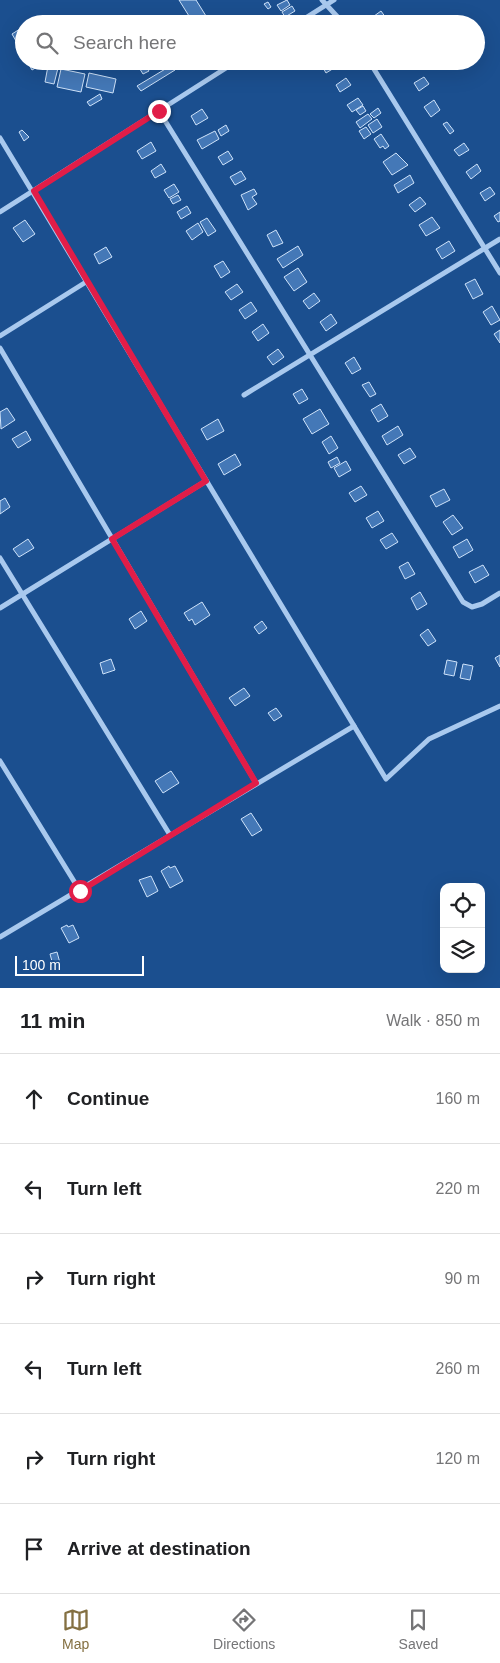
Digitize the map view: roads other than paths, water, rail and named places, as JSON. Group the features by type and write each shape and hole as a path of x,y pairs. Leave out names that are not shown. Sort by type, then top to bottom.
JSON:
{"street":[{"path":"307,15 324,2 334,0"},
{"path":"324,2 336,15"},
{"path":"0,212 223,70"},
{"path":"375,70 500,273"},
{"path":"159,111 463,602 472,607 482,604 500,593"},
{"path":"0,138 34,191 86,282 386,779 429,739 500,706"},
{"path":"244,395 500,239"},
{"path":"0,336 86,282"},
{"path":"0,348 256,783"},
{"path":"0,608 206,481"},
{"path":"0,558 170,835"},
{"path":"0,937 354,726"},
{"path":"0,761 80,891"}]}
